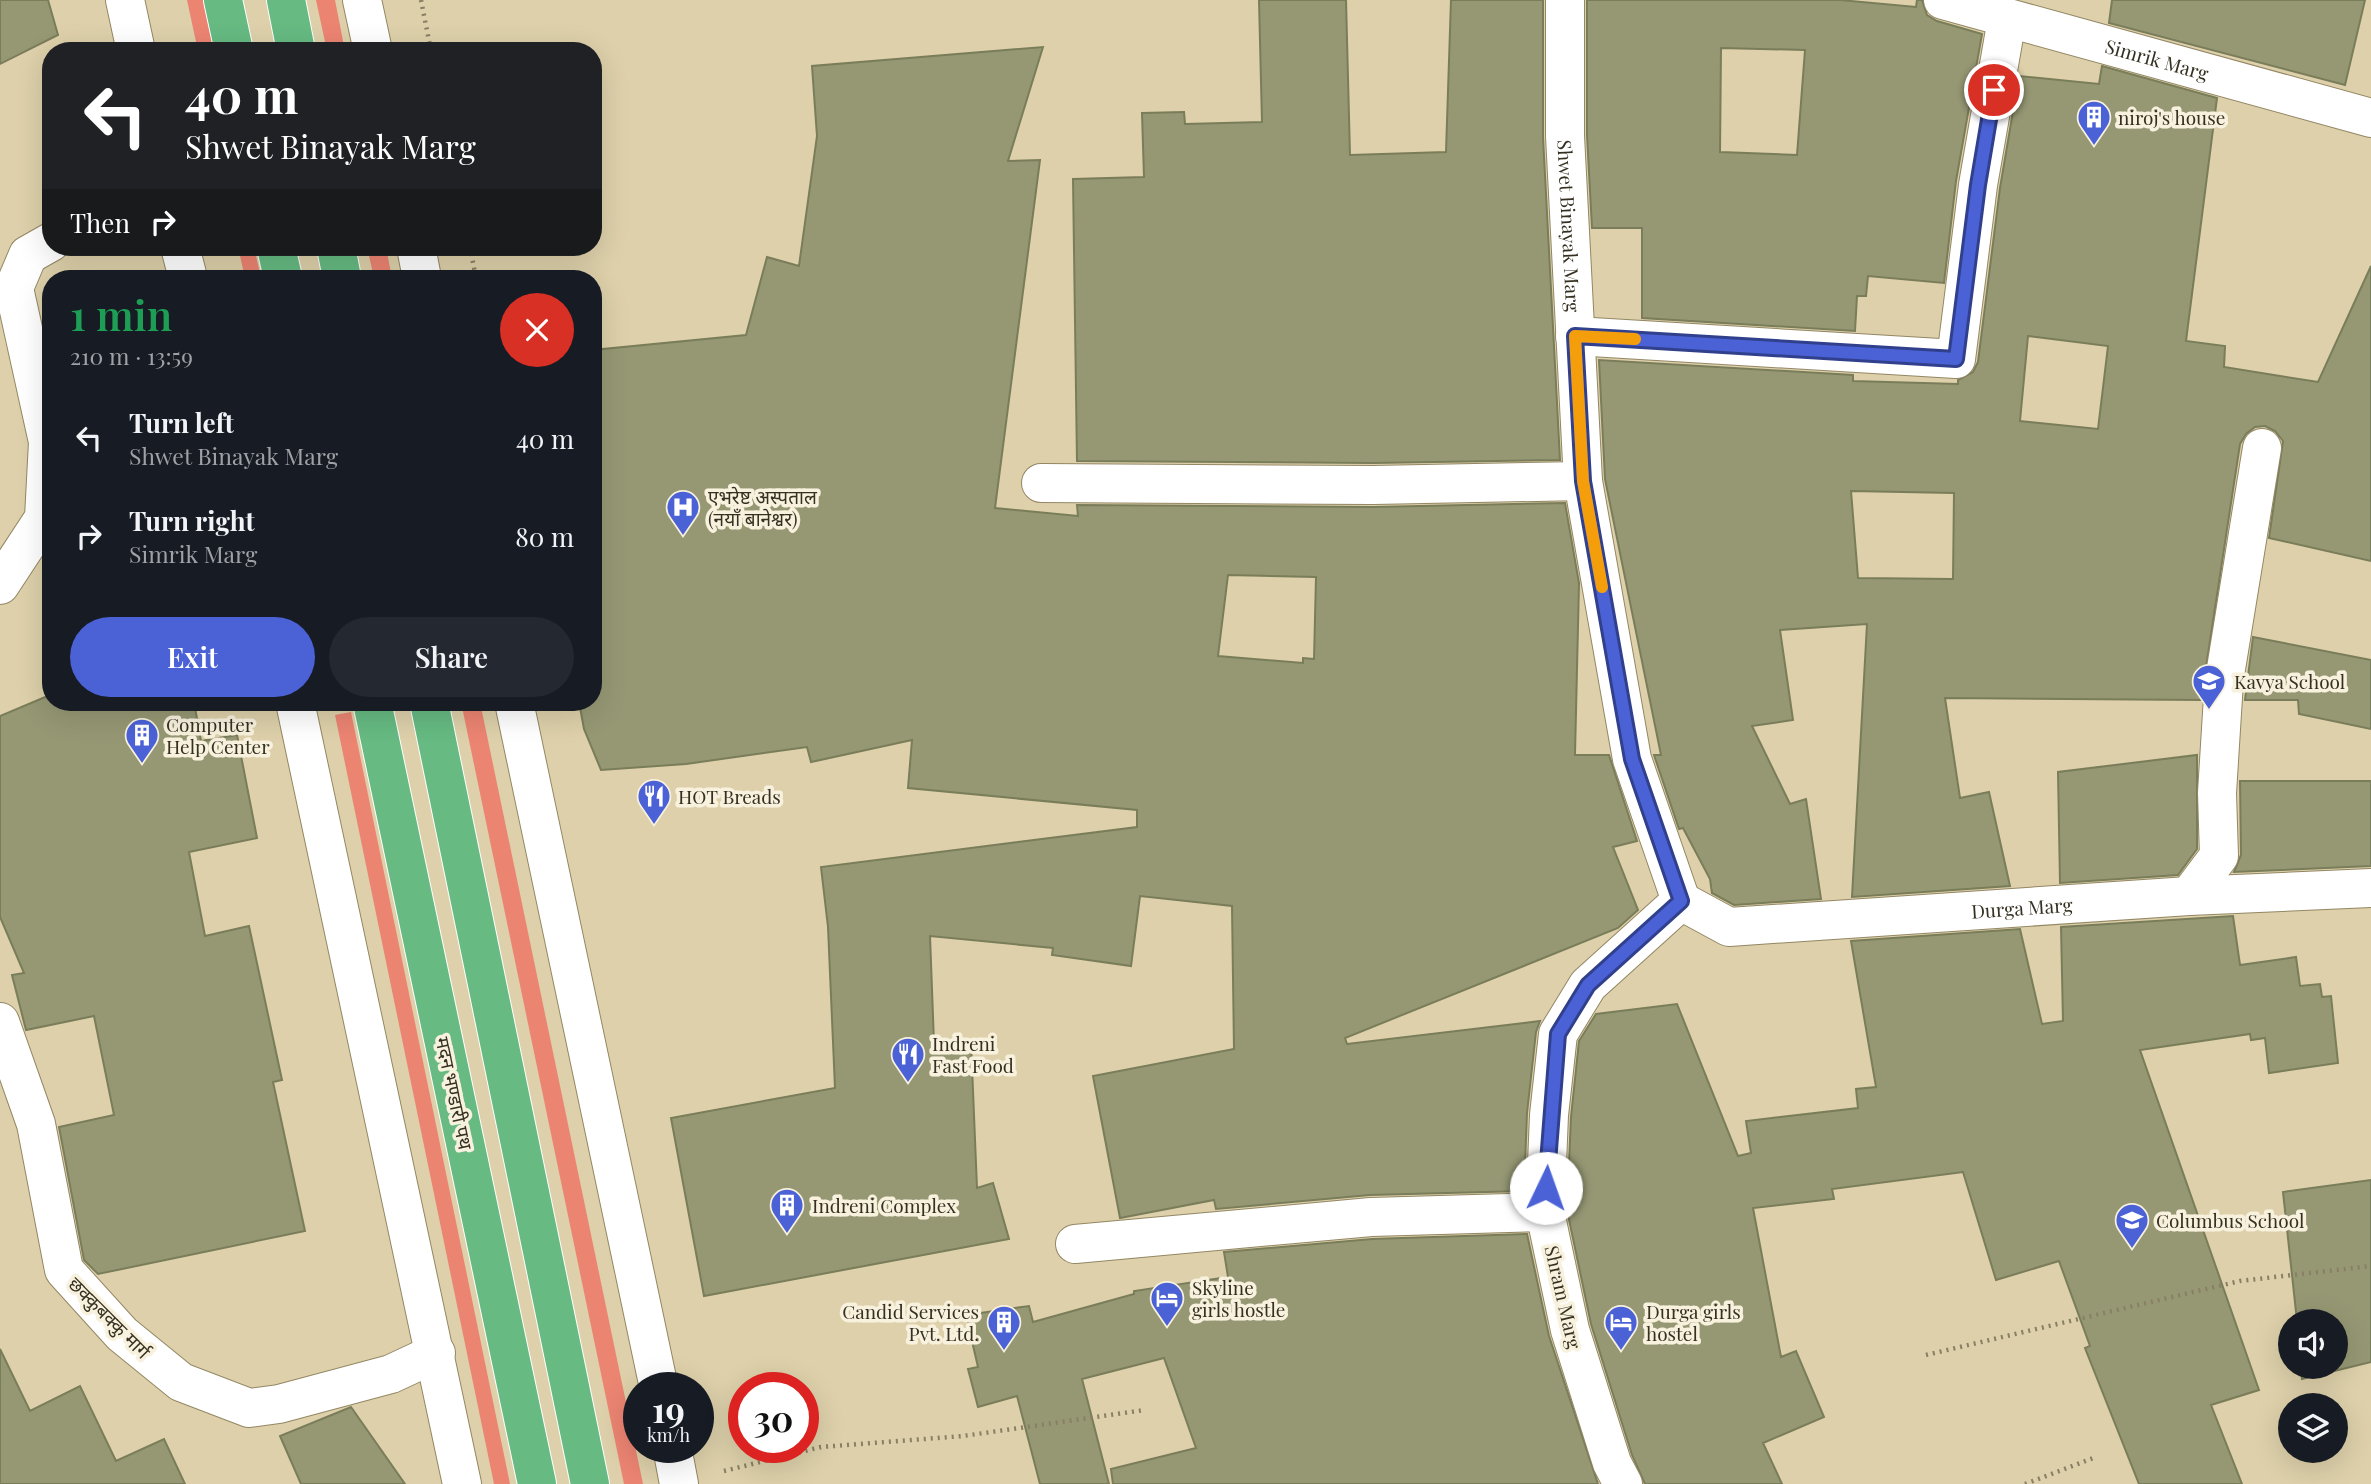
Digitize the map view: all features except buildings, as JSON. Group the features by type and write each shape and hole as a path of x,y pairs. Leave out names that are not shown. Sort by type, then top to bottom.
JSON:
{"highway":[{"path":"223,0 232,42"},
{"path":"286,0 294,42"},
{"name":"मदन भण्डारी पथ","path":"374,711 537,1484"},
{"path":"431,711 590,1484"}],"street":[{"path":"125,0 134,42"},
{"path":"362,0 371,42"},
{"name":"Shwet Binayak Marg","path":"1565,0 1565,136 1583,481 1632,759 1681,901"},
{"name":"Simrik Marg","path":"1943,0 2371,118"},
{"path":"1575,336 1956,359 1978,185 2007,19"},
{"path":"42,247 28,255 14,288 42,415"},
{"path":"2189,896 2218,856 2217,793 2224,681 2262,448"},
{"path":"1041,483 1373,485 1583,481"},
{"path":"0,585 42,521"},
{"path":"297,711 463,1484"},
{"path":"516,711 656,1372"},
{"name":"Durga Marg","path":"1681,901 1729,927 2189,896 2371,888"},
{"name":"Shram Marg","path":"1623,1484 1612,1463 1570,1330 1545,1212 1549,1115 1558,1034 1588,985 1681,901"},
{"name":"छक्कुबक्कु मार्ग","path":"0,1022 37,1124 64,1270 122,1334 181,1382 249,1408 279,1404 391,1374 436,1353"},
{"path":"1074,1244 1371,1217 1545,1212"}],"path":[{"path":"421,0 429,42"},
{"path":"1927,1355 2240,1281 2371,1266"},
{"path":"676,1470 719,1472 821,1447 963,1436 1145,1410"},
{"path":"2025,1484 2096,1457"}],"shaded area":[{"path":"187,0 203,0 212,42 196,42"},
{"path":"316,0 335,0 343,42 325,42"},
{"path":"240,256 256,256 259,270 243,270"},
{"path":"369,256 388,256 390,270 372,270"},
{"path":"463,711 482,711 623,1388 623,1463 639,1463 643,1484 624,1484"},
{"path":"351,712 510,1484 494,1484 335,715"}],"slow traffic":[{"path":"1602,587 1583,481 1575,336 1635,339"}],"place":[{"name":"niroj's house","path":"2094,147"},
{"name":"एभरेष्ट अस्पताल (नयाँ बानेश्वर)","path":"683,537"},
{"name":"Kavya School","path":"2209,711"},
{"name":"Computer Help Center","path":"142,765"},
{"name":"HOT Breads","path":"654,826"},
{"name":"Indreni Fast Food","path":"908,1084"},
{"name":"Indreni Complex","path":"787,1235"},
{"name":"Columbus School","path":"2132,1250"},
{"name":"Skyline girls hostle","path":"1167,1328"},
{"name":"Candid Services Pvt. Ltd.","path":"1004,1352"},
{"name":"Durga girls hostel","path":"1621,1352"}],"route":[{"path":"1546,1188 1549,1115 1558,1034 1588,985 1681,901 1632,759 1583,481 1575,336 1956,359 1978,185 1994,90"}]}
